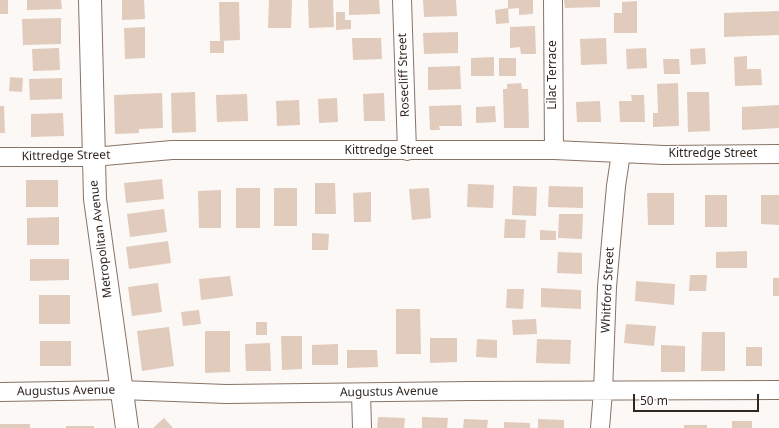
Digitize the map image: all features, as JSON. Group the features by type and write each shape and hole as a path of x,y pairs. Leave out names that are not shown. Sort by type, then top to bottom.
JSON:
{"street":[{"name":"Metropolitan Avenue","path":"90,0 95,199 127,428"},
{"name":"Rosecliff Street","path":"402,0 407,151"},
{"name":"Lilac Terrace","path":"553,0 554,150"},
{"name":"Kittredge Street","path":"0,157 93,157 172,150 554,150 664,154 779,154"},
{"name":"Whitford Street","path":"600,428 607,287 620,152"},
{"name":"Augustus Avenue","path":"0,392 121,390 226,394 779,390"},
{"path":"360,392 362,428"}],"building":[{"path":"0,0 8,0 8,14 0,14"},
{"path":"27,0 61,0 62,9 27,10"},
{"path":"122,0 144,0 145,19 122,20"},
{"path":"269,0 292,0 291,28 268,28"},
{"path":"308,0 333,0 334,27 309,28"},
{"path":"349,0 379,0 380,14 349,15"},
{"path":"423,0 456,0 457,16 424,17"},
{"path":"508,0 533,0 533,14 519,15 519,8 508,9"},
{"path":"564,0 600,0 600,7 565,8"},
{"path":"637,1 637,33 614,33 614,13 622,13 622,2"},
{"path":"219,2 239,2 240,40 220,41"},
{"path":"508,8 509,23 496,24 495,10"},
{"path":"779,11 779,35 724,37 724,13"},
{"path":"336,12 345,12 345,20 351,20 351,29 336,30"},
{"path":"61,18 61,44 23,45 22,19"},
{"path":"535,26 536,54 521,54 520,47 510,48 510,27"},
{"path":"145,27 145,58 125,59 124,28"},
{"path":"458,32 458,53 424,54 423,33"},
{"path":"352,38 381,38 382,59 353,60"},
{"path":"606,38 607,64 581,65 580,39"},
{"path":"210,41 224,41 224,53 210,53"},
{"path":"59,48 60,70 33,71 32,49"},
{"path":"646,48 647,68 627,69 626,49"},
{"path":"705,48 706,64 691,65 690,49"},
{"path":"747,56 747,69 761,69 762,85 735,86 734,57"},
{"path":"494,57 494,76 471,76 471,58"},
{"path":"499,58 516,58 516,76 499,76"},
{"path":"663,59 679,59 680,74 664,74"},
{"path":"460,66 461,89 428,90 428,67"},
{"path":"10,77 23,78 22,92 9,91"},
{"path":"62,78 62,99 30,100 29,79"},
{"path":"521,83 522,89 528,89 529,128 504,128 503,89 507,89 507,84"},
{"path":"678,83 679,126 653,127 653,113 658,113 657,84"},
{"path":"195,92 196,132 172,133 171,93"},
{"path":"687,92 709,92 710,131 688,132"},
{"path":"162,93 163,128 139,129 139,133 115,134 114,95"},
{"path":"384,93 385,121 364,121 363,94"},
{"path":"247,94 248,121 217,122 216,95"},
{"path":"631,95 644,95 645,122 620,122 619,101 632,101"},
{"path":"337,98 338,122 319,123 318,99"},
{"path":"299,100 300,125 277,126 276,101"},
{"path":"600,101 601,122 577,122 576,102"},
{"path":"461,105 462,126 439,126 440,130 430,130 429,106"},
{"path":"779,105 779,128 742,130 742,107"},
{"path":"0,106 4,106 5,133 0,133"},
{"path":"495,106 496,122 476,123 476,107"},
{"path":"63,113 64,136 31,137 31,114"},
{"path":"162,179 164,199 126,203 124,183"},
{"path":"26,180 58,180 58,207 26,207"},
{"path":"315,183 335,183 336,214 315,214"},
{"path":"468,184 494,185 493,208 467,207"},
{"path":"513,186 537,187 536,216 512,215"},
{"path":"549,186 583,187 583,208 548,207"},
{"path":"236,188 260,188 260,228 236,228"},
{"path":"274,188 297,188 297,226 274,226"},
{"path":"429,188 431,218 412,220 409,189"},
{"path":"221,190 221,228 199,228 198,191"},
{"path":"371,192 371,222 354,222 353,193"},
{"path":"647,193 674,193 674,225 648,225"},
{"path":"705,195 727,195 727,227 705,227"},
{"path":"761,195 779,195 779,225 761,224"},
{"path":"164,209 167,232 130,237 127,214"},
{"path":"559,214 583,214 582,239 558,238"},
{"path":"59,217 59,245 27,245 27,218"},
{"path":"505,219 526,220 525,238 504,238"},
{"path":"540,230 556,231 556,240 540,240"},
{"path":"312,233 329,234 328,250 312,250"},
{"path":"168,241 171,263 129,269 126,247"},
{"path":"747,251 747,268 716,268 716,252"},
{"path":"558,252 582,253 582,274 557,273"},
{"path":"30,259 69,259 69,280 30,281"},
{"path":"690,275 707,275 706,291 689,291"},
{"path":"230,276 233,296 201,300 199,279"},
{"path":"773,278 779,278 779,296 773,296"},
{"path":"636,281 675,284 674,305 635,301"},
{"path":"158,283 162,312 132,316 128,287"},
{"path":"541,288 581,290 581,309 541,307"},
{"path":"507,289 524,289 523,309 506,308"},
{"path":"39,295 70,295 70,324 39,324"},
{"path":"396,309 420,309 421,354 396,354"},
{"path":"199,310 201,324 183,326 181,312"},
{"path":"536,319 537,334 513,335 512,320"},
{"path":"256,322 267,322 267,335 256,335"},
{"path":"626,324 656,326 654,346 624,343"},
{"path":"169,327 174,366 142,371 137,331"},
{"path":"205,331 230,331 230,372 205,373"},
{"path":"702,332 725,332 725,371 701,371"},
{"path":"281,336 302,336 302,369 282,370"},
{"path":"430,338 457,338 457,362 430,363"},
{"path":"477,339 497,340 497,358 476,357"},
{"path":"537,339 571,340 570,364 536,363"},
{"path":"40,341 71,341 71,366 40,366"},
{"path":"270,343 271,371 246,371 245,344"},
{"path":"338,344 338,365 312,365 312,345"},
{"path":"661,345 685,346 685,372 661,372"},
{"path":"746,347 762,347 762,366 746,366"},
{"path":"347,350 377,350 378,367 347,368"},
{"path":"378,417 405,418 404,428 377,428"},
{"path":"422,417 448,418 447,428 422,428"},
{"path":"164,418 173,428 153,428"},
{"path":"464,419 488,420 487,428 463,428"},
{"path":"538,419 564,420 564,428 538,428"},
{"path":"732,421 752,421 752,428 732,428"},
{"path":"504,422 530,423 530,428 504,428"},
{"path":"0,424 30,424 30,428 0,428"},
{"path":"684,425 707,425 707,428 684,428"},
{"path":"66,426 94,426 94,428 66,428"}]}
